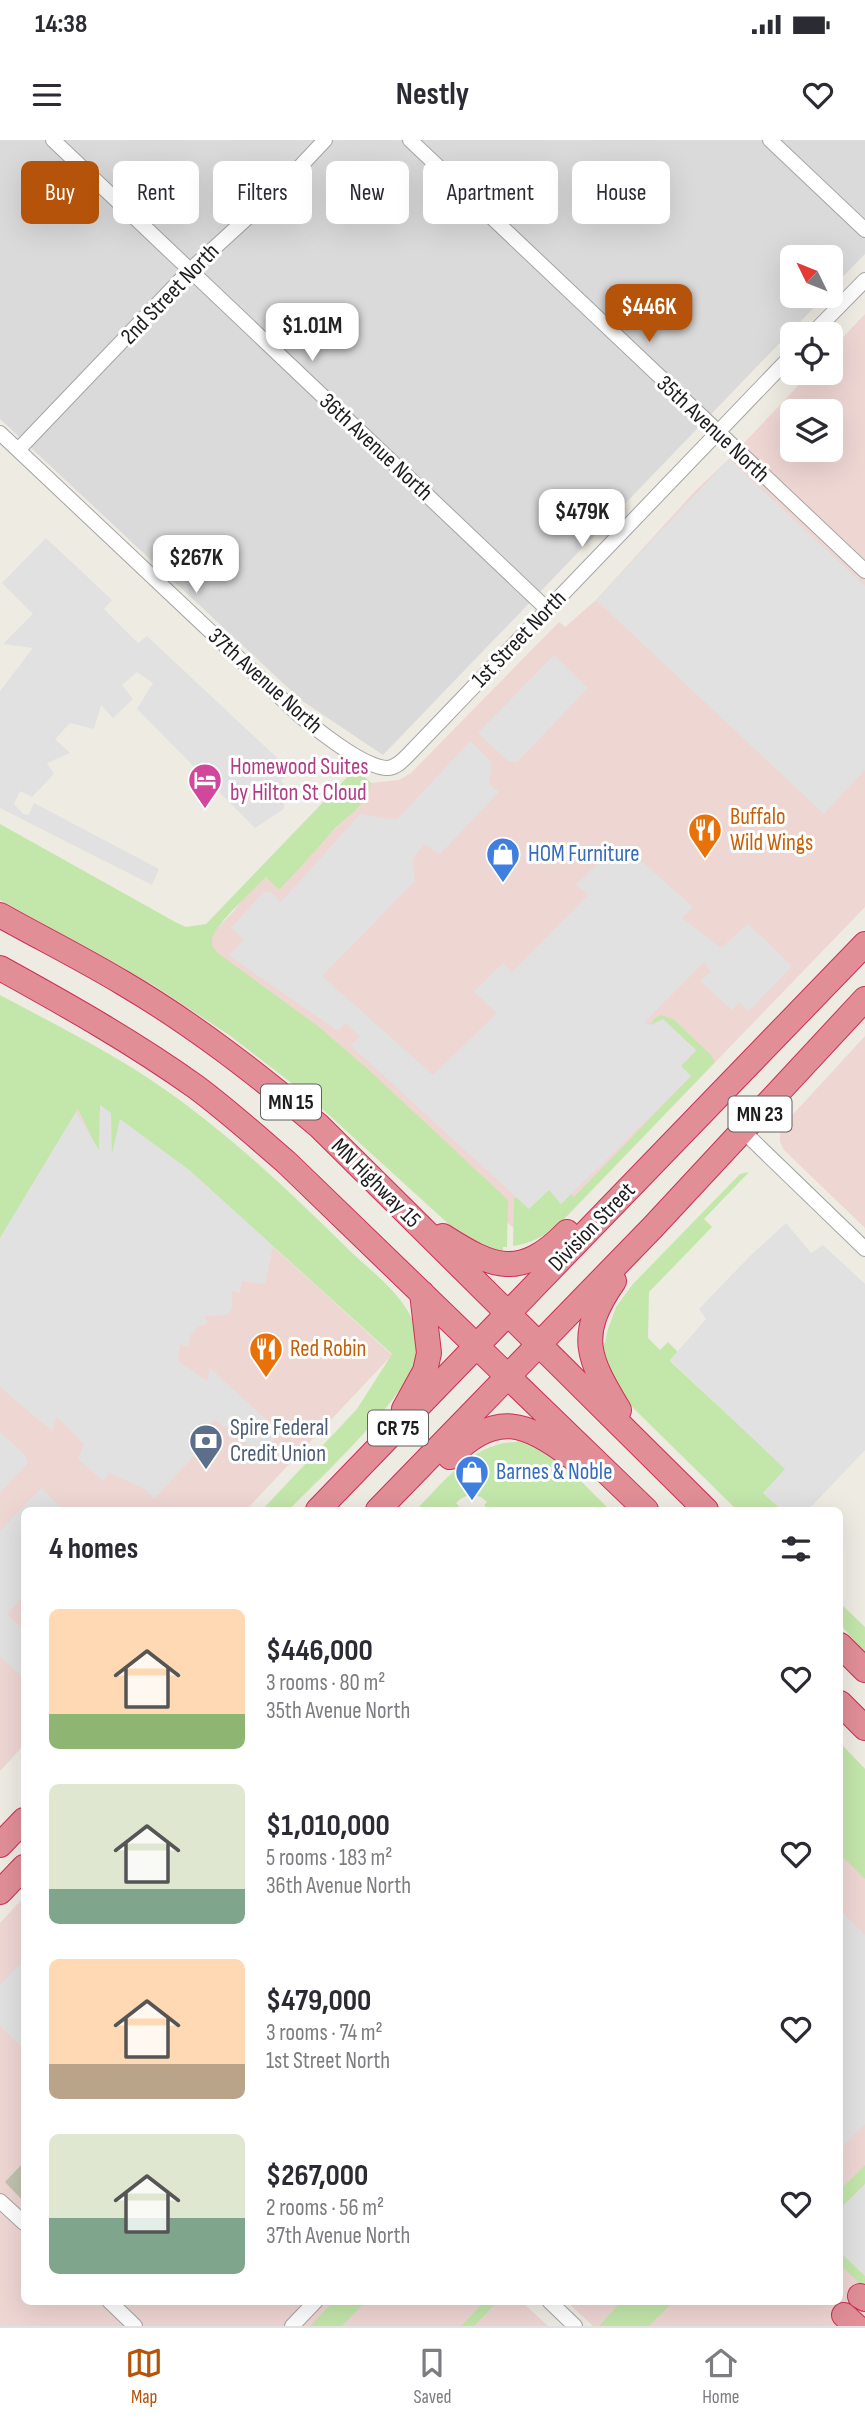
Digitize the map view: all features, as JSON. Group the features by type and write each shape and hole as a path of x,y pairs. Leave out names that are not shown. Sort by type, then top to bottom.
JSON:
{"highway":[{"name":"MN Highway 15","path":"0,915 123,982 218,1045 319,1126 703,1507"},
{"name":"Division Street","path":"321,1507 865,944"},
{"name":"MN Highway 15","path":"0,968 99,1023 198,1089 286,1162 639,1504"},
{"name":"Division Street","path":"381,1507 744,1132 865,999"},
{"path":"403,1210 475,1256 491,1263 520,1263 538,1257 558,1242 617,1181 659,1158"},
{"path":"637,1441 596,1372 591,1357 590,1339 594,1318 602,1300 653,1227"},
{"path":"391,1435 425,1371 429,1353 422,1293"},
{"path":"402,1507 462,1444 475,1434 500,1427 524,1428 547,1438 639,1504"},
{"path":"843,1648 865,1670"},
{"path":"843,1706 865,1728"},
{"path":"0,1845 21,1823"},
{"path":"0,1892 21,1870"}],"street":[{"name":"36th Avenue North","path":"53,140 548,610"},
{"name":"2nd Street North","path":"18,450 189,271 280,188 325,140"},
{"name":"35th Avenue North","path":"410,140 865,571"},
{"path":"770,140 865,230"},
{"path":"824,322 865,280"},
{"name":"1st Street North","path":"388,768 399,764 410,753 780,368"},
{"name":"37th Avenue North","path":"0,433 292,710 347,750 372,764 388,768"},
{"path":"744,1132 865,1249"},
{"path":"0,2201 21,2220"},
{"path":"113,2305 135,2326"},
{"path":"292,2326 312,2305"},
{"path":"553,2305 575,2326"}],"shaded area":[{"path":"0,140 865,140 865,254 844,276 844,245 780,245 780,308 813,308 800,322 780,322 780,343 383,755 301,700 0,419"},
{"path":"865,314 865,907 563,1220 530,1242 193,953 266,877 279,890 358,807 371,783 399,780 411,773 559,622 565,627 596,600 696,490 780,405 780,462 843,462 843,399 786,399 799,385 843,385 843,337"},
{"path":"729,459 865,586 865,770 824,814 596,600"},
{"path":"46,538 112,600 104,609 138,643 147,636 291,771 281,781 285,786 284,809 255,828 137,709 153,683 137,672 122,685 133,699 113,718 101,705 94,729 70,723 55,739 70,753 47,763 54,774 32,797 20,791 14,804 23,814 29,815 34,803 159,869 152,885 0,808 0,691 33,648 3,644 33,614 2,583"},
{"path":"554,655 588,688 517,762 508,761 478,733"},
{"path":"470,741 492,763 489,784 499,792 440,854 424,844 412,860 415,881 322,976 433,1075 497,1013 474,992 503,963 512,972 588,895 576,885 606,855 615,865 630,851 693,907 682,918 721,948 748,924 792,966 749,1011 739,1003 732,1010 700,981 711,972 704,962 644,1023 651,1025 663,1019 696,1050 681,1066 691,1076 561,1204 549,1190 529,1209 350,1045 360,1037 346,1023 338,1031 228,955 244,940 231,928 263,892 271,892 281,902 360,814 397,820"},
{"path":"865,1036 865,1228 784,1150 780,1133 785,1123"},
{"path":"86,1096 189,1170 392,1355 249,1507 21,1507 21,1748 0,1771 0,1238"},
{"path":"100,1105 111,1113 112,1154 120,1119 189,1170 273,1246 265,1284 242,1281 240,1293 232,1291 232,1308 227,1315 204,1316 208,1323 191,1334 188,1347 180,1344 178,1361 207,1381 210,1368 272,1425 274,1441 263,1455 215,1420 187,1444 195,1455 154,1499 145,1489 109,1473 103,1481 78,1459 84,1444 57,1417 52,1431 0,1387 0,1238 76,1112 99,1150"},
{"path":"786,1223 811,1253 823,1245 865,1284 865,1450 811,1507 779,1507 763,1493 785,1469 670,1360 706,1319 699,1309"},
{"path":"0,1432 25,1455 28,1463 0,1493"},
{"path":"41,1488 61,1507 23,1507"},
{"path":"21,1509 21,1599 7,1614 21,1628 21,1676 0,1656 0,1531"},
{"path":"843,1746 865,1769 865,2326 593,2326 570,2305 843,2305"},
{"path":"21,1900 21,2305 525,2305 548,2326 0,2326 0,1923"},
{"path":"843,1913 865,1935 865,2124 843,2146"},
{"path":"21,1966 21,2046 0,2026 0,1985"},
{"path":"21,2165 21,2199 5,2182"},
{"path":"865,2184 865,2276 843,2255 843,2206"}],"green space":[{"path":"356,768 371,783 360,805 279,890 266,877 219,926 212,944 219,954 319,1027 508,1200 507,1247 503,1247 503,1253 465,1239 307,1095 229,1035 153,985 0,900 0,824 177,923 186,927 206,924"},
{"path":"0,995 130,1067 175,1097 228,1138 398,1297 416,1330 416,1356 398,1392 381,1414 292,1507 265,1507 357,1409 392,1354 189,1170 120,1120 112,1158 100,1106 99,1152 78,1109 0,1238"},
{"path":"661,1015 673,1019 715,1062 563,1220 540,1237 513,1246 514,1199 533,1192 566,1189 574,1197 691,1076 681,1066 696,1051 651,1025 654,1019"},
{"path":"749,1172 704,1219 712,1227 649,1292 648,1338 660,1350 668,1342 678,1352 670,1361 786,1469 763,1493 779,1507 734,1507 620,1395 598,1344 605,1343 616,1307 632,1285 740,1174"},
{"path":"516,1438 529,1442 555,1458 607,1507 486,1507 484,1505 487,1502 472,1495 456,1503 458,1507 419,1507 473,1456 501,1444 517,1442"},
{"path":"843,1606 865,1627 865,1653 843,1627"},
{"path":"843,1746 865,1769 865,1879 843,1857"},
{"path":"865,2165 865,2184 843,2206 843,2187"},
{"path":"843,2255 865,2276 865,2288 843,2268"},
{"path":"330,2305 362,2305 342,2326 310,2326"},
{"path":"481,2305 494,2305 474,2326 461,2326"},
{"path":"618,2305 669,2306 649,2326 599,2326"}],"place":[{"name":"Homewood Suites by Hilton St Cloud","path":"205,810"},
{"name":"Buffalo Wild Wings","path":"705,860"},
{"name":"HOM Furniture","path":"503,884"},
{"name":"Red Robin","path":"266,1379"},
{"name":"Spire Federal Credit Union","path":"206,1471"},
{"name":"Barnes & Noble","path":"472,1502"}]}
